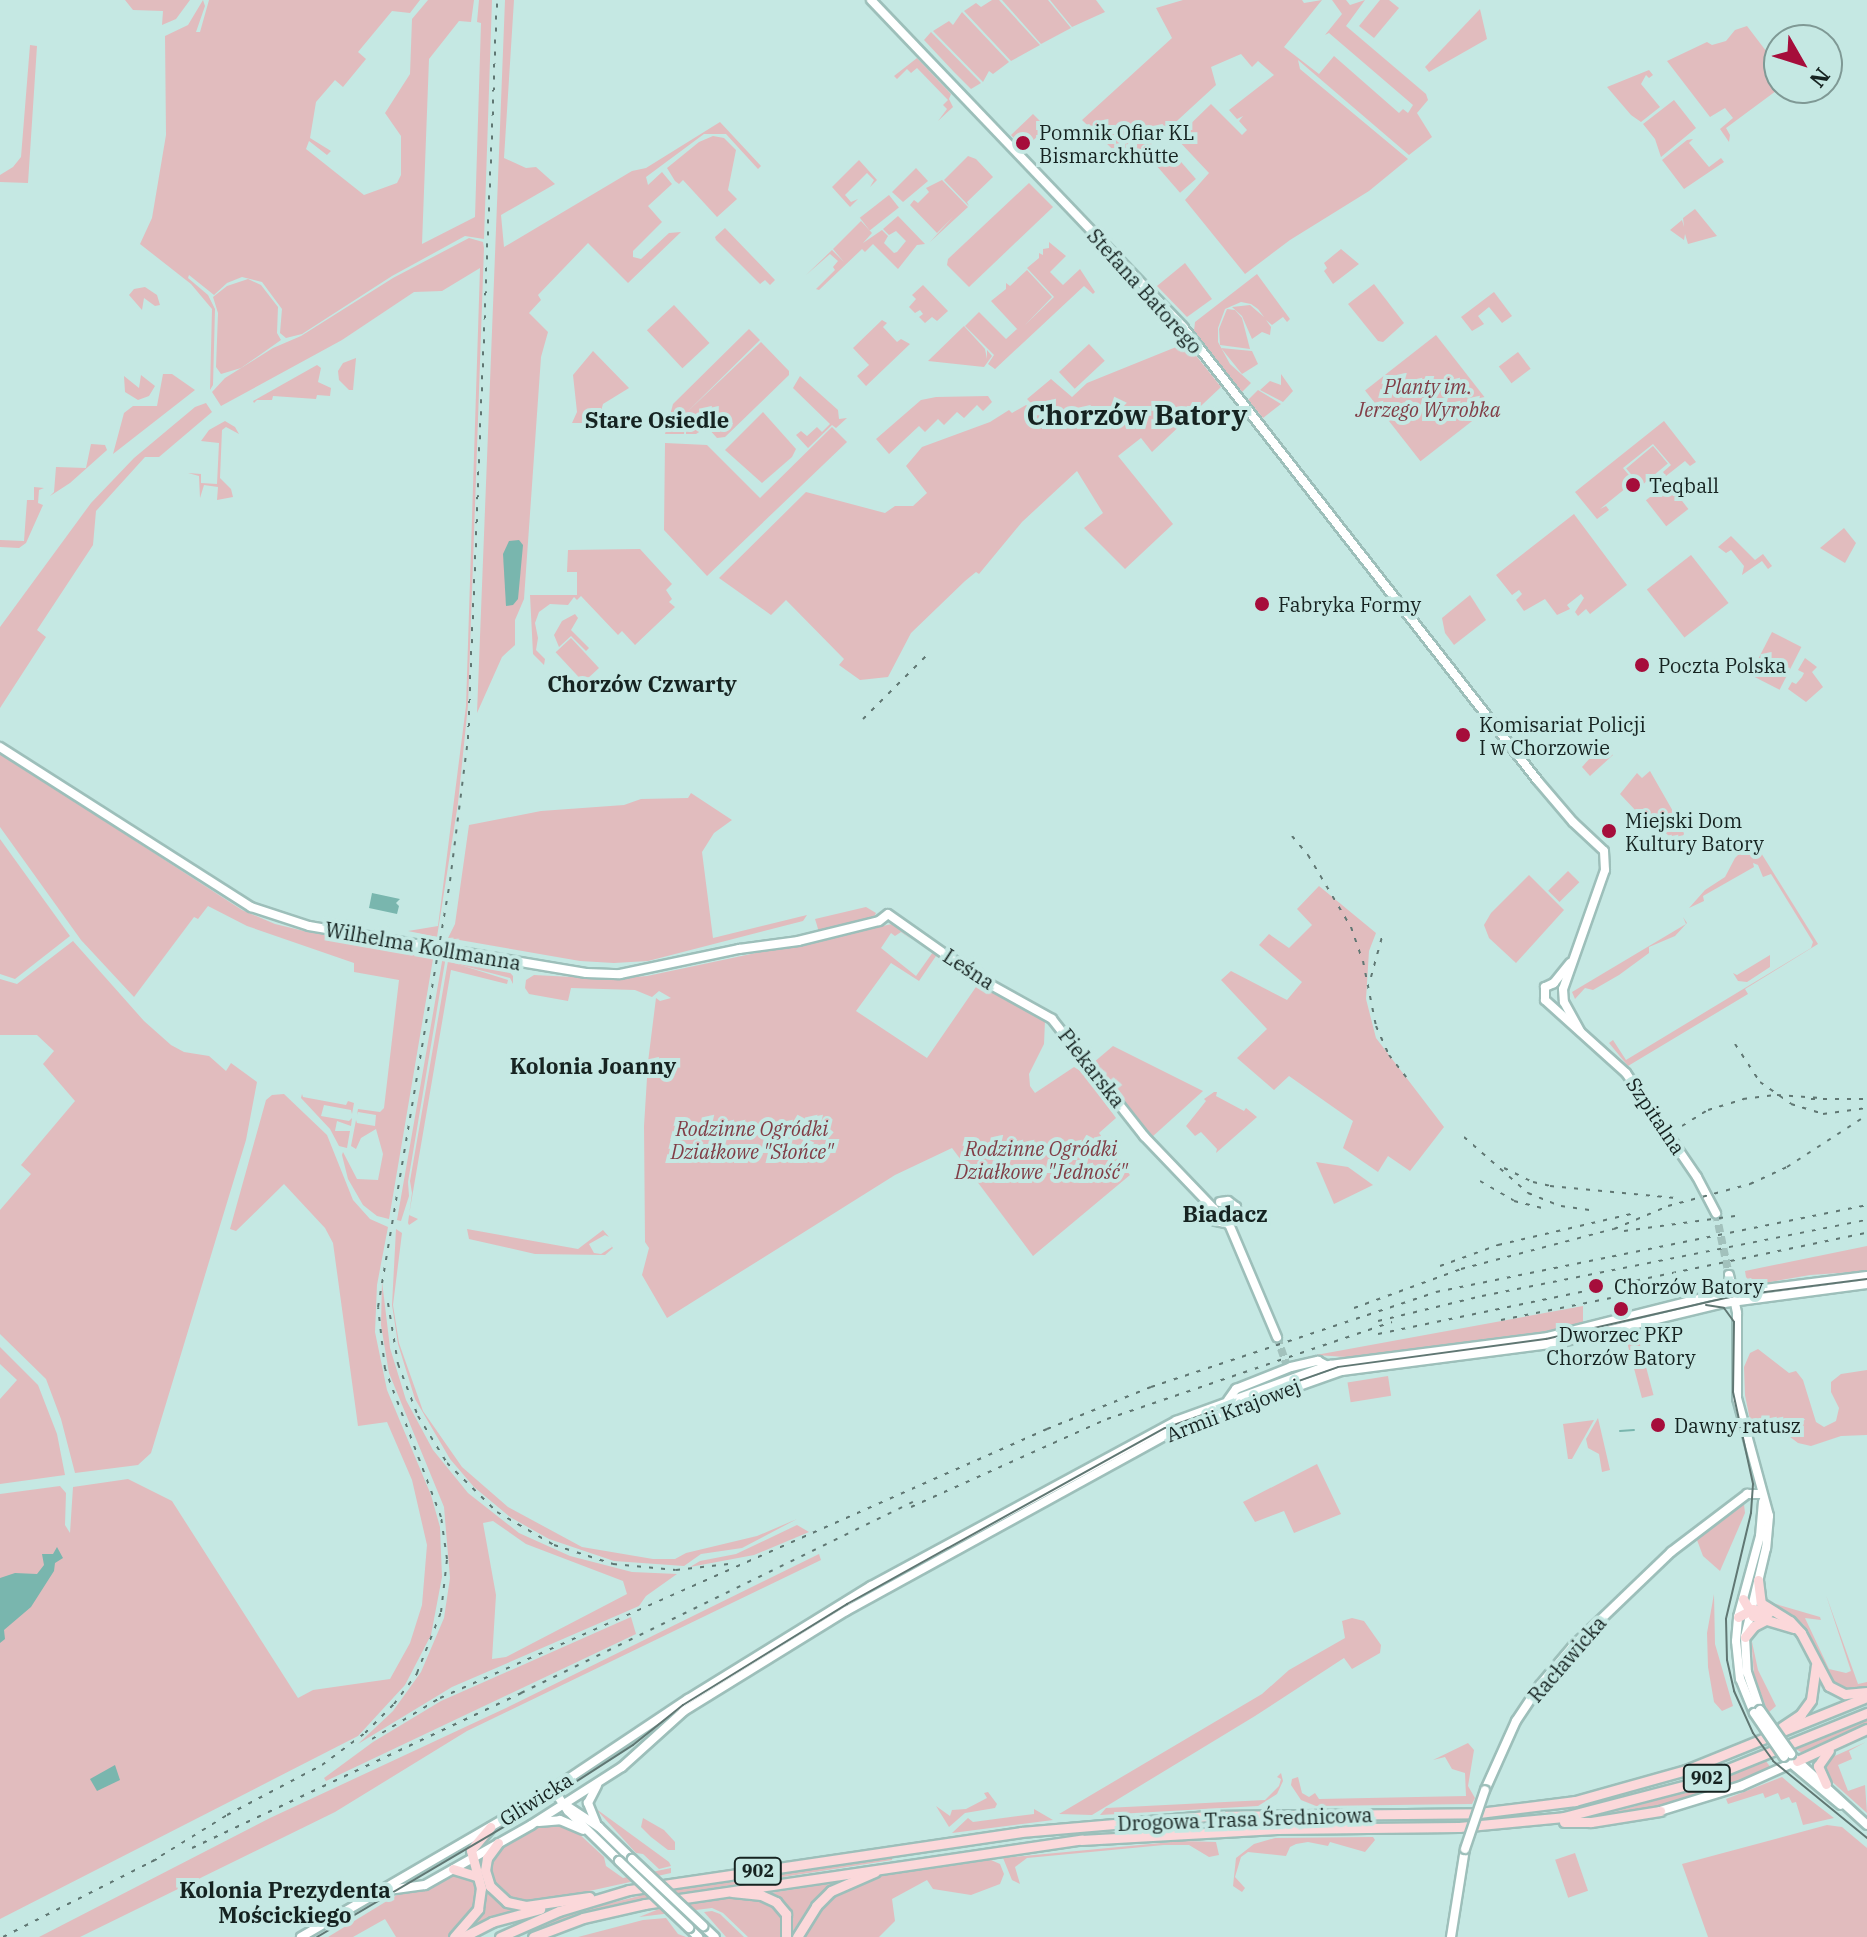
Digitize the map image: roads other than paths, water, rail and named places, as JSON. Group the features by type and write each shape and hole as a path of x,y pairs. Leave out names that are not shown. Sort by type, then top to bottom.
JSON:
{"main road":[{"path":"1758,1580 1760,1601 1797,1629 1816,1665 1835,1691 1867,1695"},
{"path":"1743,1599 1749,1610 1767,1620 1797,1629"},
{"path":"1738,1617 1749,1610 1776,1614"},
{"path":"1745,1637 1754,1626 1767,1620"},
{"path":"1764,1739 1796,1718 1808,1705 1815,1685 1816,1665"},
{"name":"Drogowa Trasa Średnicowa","path":"609,1895 956,1841 1115,1822 1207,1816 1461,1813 1535,1807 1641,1785 1764,1739 1867,1695"},
{"name":"Drogowa Trasa Średnicowa","path":"583,1918 645,1904 889,1866 1116,1837 1277,1829 1459,1827 1540,1821 1600,1810 1676,1789 1867,1713"},
{"path":"1791,1759 1831,1747 1867,1729"},
{"path":"1826,1784 1818,1773 1818,1764 1831,1747"},
{"path":"1540,1821 1591,1822 1660,1811"},
{"path":"454,1937 478,1909 481,1888 471,1859 473,1844 490,1827"},
{"path":"498,1843 487,1858 485,1870 497,1894 519,1906 609,1895"},
{"path":"797,1937 816,1906 831,1891 889,1866"},
{"path":"453,1869 468,1871 477,1877"},
{"path":"725,1891 761,1895 776,1902 786,1914 786,1937"},
{"name":"902","path":"500,1937 546,1916 609,1895"},
{"path":"463,1937 492,1922 554,1903"},
{"path":"548,1937 583,1918"},
{"name":"902","path":"533,1937 583,1918"}],"street":[{"name":"Stefana Batorego","path":"871,0 1183,327 1531,771 1573,822 1604,851 1607,862 1571,962"},
{"name":"Wilhelma Kollmanna","path":"0,747 196,874 256,909 309,926 586,973 631,973 729,951 807,939 879,921 888,914"},
{"name":"Leśna","path":"888,914 982,980 1052,1019"},
{"path":"1571,962 1563,1000 1553,1005 1546,1001 1543,994 1545,987 1554,983 1571,962"},
{"path":"1554,983 1563,989"},
{"name":"Szpitalna","path":"1563,1000 1580,1031"},
{"name":"Szpitalna","path":"1553,1005 1612,1057 1631,1079 1697,1177 1716,1213"},
{"name":"Piekarska","path":"1052,1019 1144,1136 1217,1205"},
{"path":"1228,1201 1236,1207 1236,1217 1229,1224 1216,1221 1217,1205 1228,1201"},
{"path":"1229,1224 1277,1337"},
{"path":"1729,1275 1734,1297 1737,1398 1769,1526 1745,1637 1747,1672 1757,1711"},
{"name":"Armii Krajowej","path":"1847,1283 1867,1276"},
{"name":"Armii Krajowej","path":"688,1699 1133,1441 1327,1370 1557,1343 1734,1297 1847,1283 1867,1284"},
{"path":"1230,1405 1236,1389 1287,1366 1318,1361 1327,1370"},
{"name":"Racławicka","path":"1451,1937 1465,1849 1485,1790 1516,1721 1567,1652 1671,1552 1747,1494 1762,1496"},
{"path":"1762,1496 1760,1536 1738,1617 1738,1670 1757,1711 1791,1759 1863,1822"},
{"name":"Armii Krajowej","path":"668,1725 690,1707 859,1598"},
{"name":"Gliwicka","path":"301,1937 553,1789 688,1699"},
{"name":"Gliwicka","path":"380,1891 418,1888 531,1825 603,1780 646,1748 668,1725"},
{"path":"1791,1759 1826,1784 1863,1822"},
{"path":"1660,1811 1720,1793 1791,1759"},
{"path":"599,1827 590,1815 588,1803 592,1792 603,1780"},
{"path":"553,1789 597,1841 698,1937"},
{"path":"563,1804 572,1806 599,1827 715,1937"},
{"path":"531,1825 551,1820 565,1821 597,1841"}],"water":[{"path":"519,540 523,545 518,599 513,605 506,606 503,554 509,541"},
{"path":"372,893 400,899 396,903 399,906 397,914 369,908"},
{"path":"57,1547 63,1558 55,1563 54,1571 31,1607 4,1630 5,1639 0,1643 0,1578 15,1573 37,1574 44,1565 42,1554 53,1554"},
{"path":"115,1765 120,1780 97,1791 90,1779"}],"waterway":[{"path":"1620,1431 1634,1430"}],"tunnel":[{"path":"1716,1213 1729,1275"},
{"path":"1277,1337 1286,1363"}],"tram line":[{"path":"317,1937 526,1814 633,1745 683,1705 847,1604 1165,1428 1338,1367 1546,1339 1734,1296 1867,1279"},
{"path":"1706,1305 1724,1308 1734,1322 1733,1392 1753,1484 1751,1513 1726,1619 1727,1660 1734,1691 1753,1733 1773,1761 1867,1838"}],"railway":[{"path":"151,1862 227,1815 322,1765 365,1733 394,1704 417,1673 441,1612 447,1559 441,1517 385,1369 378,1307 450,881 468,739 497,0"},
{"path":"863,719 929,653"},
{"path":"1292,836 1308,855 1351,927 1363,961 1376,1026 1389,1055 1406,1077"},
{"path":"1371,977 1383,933"},
{"path":"1735,1044 1760,1082 1791,1104 1823,1114 1867,1108"},
{"path":"1682,1126 1708,1110 1743,1099 1777,1095 1821,1098"},
{"path":"1811,1099 1867,1099"},
{"path":"1354,1308 1461,1269 1614,1229 1668,1206 1750,1184 1787,1167 1867,1115"},
{"path":"1464,1137 1528,1193 1561,1206 1597,1211"},
{"path":"1504,1168 1533,1182 1550,1186 1675,1198"},
{"path":"1480,1181 1514,1201 1545,1209"},
{"path":"372,1739 440,1698 1047,1429 1151,1387 1436,1292 1867,1205"},
{"path":"1440,1266 1498,1245 1636,1213"},
{"path":"1624,1231 1735,1216"},
{"path":"1378,1321 1482,1296 1867,1220"},
{"path":"1378,1334 1867,1233"},
{"path":"1501,1320 1611,1298"},
{"path":"388,1303 398,1364 418,1416 447,1463 497,1512 554,1545 613,1564 676,1570 729,1564"},
{"path":"911,1507 1107,1419 1392,1322"},
{"path":"192,1848 521,1693 920,1498"},
{"path":"3,1937 159,1858"}],"place":[{"name":"Pomnik Ofiar KL Bismarckhütte","path":"1023,143"},
{"name":"Teqball","path":"1633,485"},
{"name":"Fabryka Formy","path":"1262,604"},
{"name":"Poczta Polska","path":"1642,665"},
{"name":"Komisariat Policji I w Chorzowie","path":"1463,735"},
{"name":"Miejski Dom Kultury Batory","path":"1609,831"},
{"name":"Chorzów Batory","path":"1596,1286"},
{"name":"Dworzec PKP Chorzów Batory","path":"1621,1309"},
{"name":"Dawny ratusz","path":"1658,1425"}],"district":[{"name":"Chorzów Batory","path":"1137,415"},
{"name":"Stare Osiedle","path":"657,420"},
{"name":"Chorzów Czwarty","path":"642,684"},
{"name":"Kolonia Joanny","path":"593,1066"},
{"name":"Biadacz","path":"1225,1214"},
{"name":"Kolonia Prezydenta Mościckiego","path":"285,1902"}],"park label":[{"name":"Planty im. Jerzego Wyrobka","path":"1428,398"},
{"name":"Rodzinne Ogródki Działkowe \"Słońce\"","path":"752,1140"},
{"name":"Rodzinne Ogródki Działkowe \"Jedność\"","path":"1041,1160"}]}
